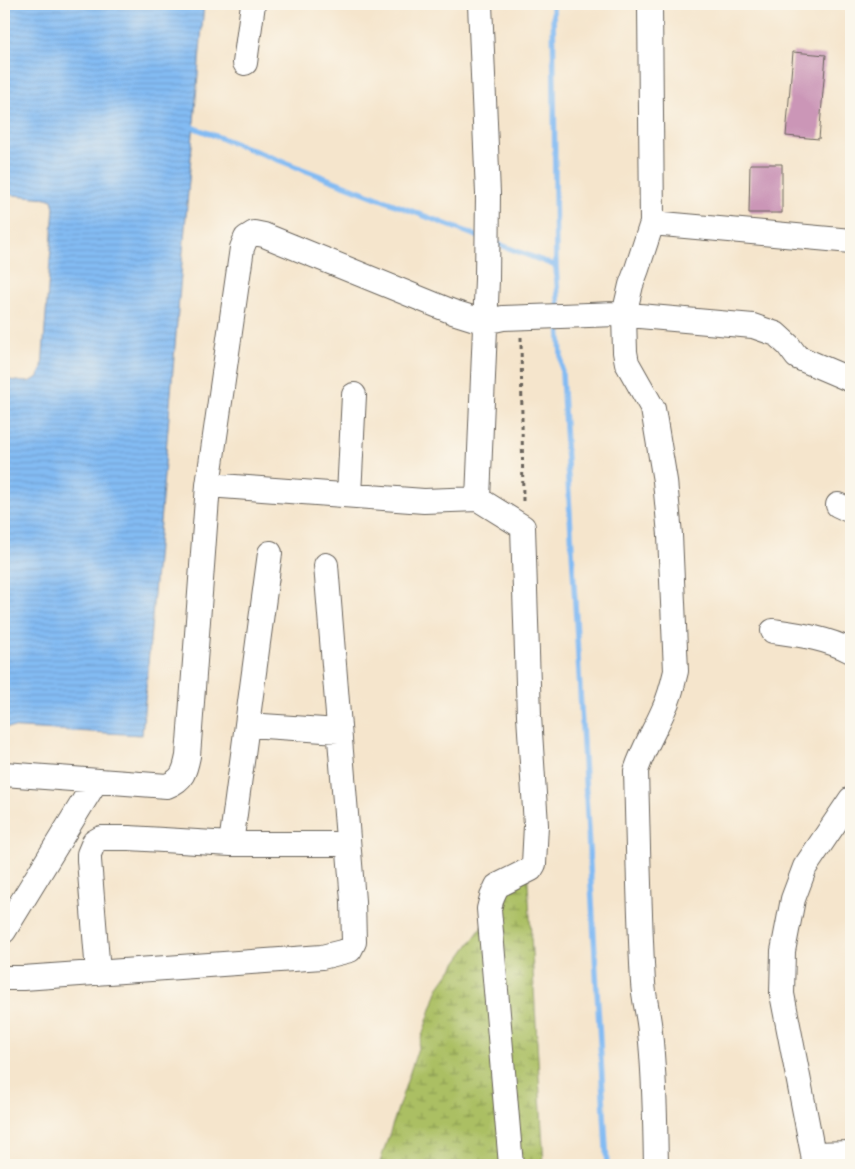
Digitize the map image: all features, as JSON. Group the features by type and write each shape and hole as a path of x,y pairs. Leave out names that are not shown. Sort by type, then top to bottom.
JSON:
{"street":[{"path":"245,63 253,4"},
{"path":"478,499 503,319 487,279 488,194 480,4"},
{"path":"650,4 652,223 620,314 627,363 653,409 665,481 670,534 676,671 664,710 640,756 636,771 641,942 654,1085 656,1165"},
{"path":"652,223 851,241"},
{"path":"4,774 167,786 178,782 185,769 188,756 208,484 242,248 246,238 254,233 264,235 453,312 503,319 620,314 753,326 776,334 797,357 851,380"},
{"path":"349,495 354,395"},
{"path":"208,484 424,501 478,499 523,527 529,716 536,825 535,856 531,869 497,886 489,909 511,1165"},
{"path":"231,844 270,554"},
{"path":"4,978 322,957 350,950 354,942 353,901 326,566"},
{"path":"773,631 835,642 851,651"},
{"path":"247,725 339,731"},
{"path":"4,931 96,781"},
{"path":"851,799 805,867 793,899 783,951 782,994 814,1160 851,1153"},
{"path":"98,973 89,854 94,842 101,838 231,844 348,844"}],"path":[{"path":"503,319 523,527"}],"green space":[{"path":"527,864 544,1165 379,1165 438,988"}],"water":[{"path":"4,4 204,4 142,735 4,727 4,379 21,382 32,381 42,368 54,207 52,200 46,198 4,194"}],"building":[{"path":"793,52 826,55 819,139 786,136"},
{"path":"750,164 782,164 782,213 749,213"}],"waterway":[{"path":"553,4 556,266 559,312"},
{"path":"187,125 482,238"},
{"path":"493,242 556,266"},
{"path":"559,321 607,1165"}]}
